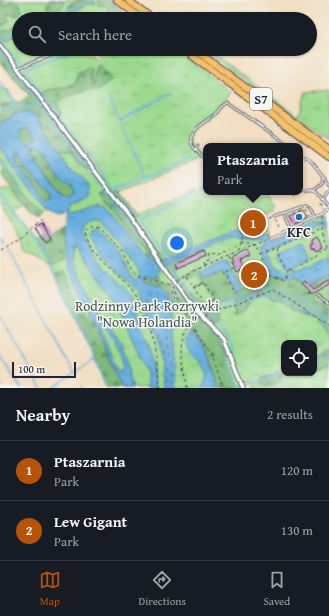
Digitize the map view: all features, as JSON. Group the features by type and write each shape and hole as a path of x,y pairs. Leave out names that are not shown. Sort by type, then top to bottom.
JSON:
{"highway":[{"path":"117,0 133,12"},
{"path":"128,0 144,12"},
{"name":"S7","path":"192,56 329,157"},
{"name":"S7","path":"203,56 329,149"}],"street":[{"path":"0,45 163,262 177,284 202,317 226,342 243,388"}],"lane":[{"path":"18,68 50,56"},
{"path":"203,156 190,143 191,135 200,126 216,115 224,104 228,103 286,143"},
{"path":"196,150 198,144"},
{"path":"303,156 321,171 329,186"},
{"path":"303,191 313,191 322,184 324,177"},
{"path":"270,238 315,217 329,207 323,199 313,191"},
{"path":"323,199 326,193 329,192"},
{"path":"274,217 307,205 311,208 315,217"},
{"path":"284,213 291,228"},
{"path":"317,295 329,303"}],"path":[{"path":"287,271 312,260 318,253 328,248 322,229 322,212 324,209 320,202"},
{"path":"283,218 306,208 310,217"},
{"path":"239,252 244,232 273,217 279,229"},
{"path":"2,250 31,230 41,220"},
{"path":"160,388 155,345 136,296 86,238 85,231 88,228 96,226 103,230 122,251 132,271 144,278 172,286 177,284 186,275 204,266 270,238 262,222"},
{"path":"261,254 322,229"},
{"path":"241,243 256,245"},
{"path":"256,245 272,276 284,281 287,271 277,252 278,246"},
{"path":"204,266 203,263 208,261 209,256 213,254 217,256 236,247 239,252"},
{"path":"229,256 234,268 222,273 226,276 233,294"},
{"path":"186,275 205,306 210,303 212,299 205,285 202,284 194,287"},
{"path":"194,287 204,282"},
{"path":"172,286 171,293 174,301"},
{"path":"202,317 220,308 273,289 329,326"},
{"path":"172,291 191,323 202,336 212,354 223,388"},
{"path":"187,388 181,346 184,333 191,323"}],"green space":[{"path":"0,0 3,0 2,3 4,6 10,2 19,3 22,10 20,12 12,12 12,14 7,14 9,21 0,27"},
{"path":"3,0 98,0 99,5 106,5 108,8 107,12 20,12 19,3 10,2 4,6 2,3"},
{"path":"51,0 63,0 65,3 58,12 50,12 47,9 47,4"},
{"path":"83,0 93,0 96,4 89,4 70,12 68,7 70,4"},
{"path":"98,0 109,0 123,11 107,12 108,8 106,5 99,5"},
{"name":"Rodzinny Park Rozrywki \"Nowa Holandia\"","path":"9,14 12,15 12,56 93,56 97,60 98,56 184,56 231,92 215,112 197,126 190,134 190,145 202,158 113,195 109,190 105,192 106,204 112,207 153,261 132,220 141,213 191,193 195,194 203,191 203,195 268,195 276,207 275,211 262,217 272,239 314,219 329,215 329,313 312,302 259,290 261,292 233,303 235,315 256,298 265,295 272,300 279,300 289,310 313,319 323,326 329,334 329,351 323,351 319,356 317,356 317,340 281,340 281,376 317,376 317,368 329,364 329,386 326,388 254,388 256,387 251,379 250,383 246,384 243,388 122,388 64,271 55,274 51,267 66,259 63,230 65,217 72,205 83,202 90,187 75,171 60,150 71,150 86,170 56,119 57,101 82,91 97,90 112,80 95,69 94,80 91,80 91,69 77,77 77,82 64,88 47,90 38,95 0,45 0,27 6,24 6,16"},
{"path":"12,28 12,38 9,41 1,39 1,31"},
{"path":"0,45 38,95 47,90 64,88 77,82 77,73 88,67 91,69 91,80 94,80 96,66 100,67 112,80 97,91 92,90 82,92 57,102 61,112 60,117 56,119 93,168 86,170 71,150 60,150 39,119 18,113 0,123 0,106 23,101 29,96 27,91 24,90 2,64"},
{"path":"211,56 217,56 298,116 305,92 329,90 329,139 298,117 296,119"},
{"path":"0,87 7,89 16,102 0,106"},
{"path":"26,127 36,136 33,142 27,144 18,132"},
{"path":"39,145 44,148 60,177 70,185 74,196 68,199 61,196 33,150 33,147"},
{"path":"0,147 47,211 44,214 6,169 3,169 0,163"},
{"path":"17,153 21,153 28,165 51,194 51,201 47,203 44,201 35,182 18,159"},
{"path":"6,168 34,204 44,214 39,219 29,211 0,172"},
{"path":"11,187 24,205 14,212 28,230 51,267 24,251 16,230 0,205 0,190"},
{"path":"110,190 113,195 120,191 137,216 133,220 162,260 153,261 146,257 145,249 140,246 117,214 102,197 101,195"},
{"path":"62,230 67,259 51,267 36,242 42,238 45,242"},
{"path":"204,248 205,250 176,263 178,268 175,269 197,301 200,300 205,308 211,305 214,300 198,274 189,279 186,275 197,269 201,272 204,278 221,273 226,274 235,294 267,279 263,270 270,268 274,276 281,274 289,275 301,283 305,280 308,285 329,275 329,280 309,294 313,299 312,302 329,313 329,334 323,326 313,319 289,310 279,300 272,300 265,295 250,300 245,310 235,316 233,303 260,292 259,290 199,315 202,317 217,309 217,326 213,328 202,318 199,319 213,334 224,351 240,388 219,388 212,365 200,340 191,333 187,320 177,304 171,305 167,294 144,281 145,276 159,276 161,282 172,286 174,292 180,289 164,264"},
{"path":"64,270 89,319 95,322 112,367 122,388 106,388 95,359 55,274"},
{"path":"329,350 329,364 317,368 317,356 319,356 323,351"},
{"path":"279,370 281,372 281,376 282,376 279,382 273,385 262,384 262,378 275,374 276,371"}],"water":[{"path":"18,113 33,113 39,119 75,171 90,187 90,196 83,202 72,205 67,213 62,216 56,217 49,213 0,147 0,123","holes":["26,127 36,136 33,142 28,144 19,132","39,145 44,148 60,177 70,185 73,196 68,199 61,196 33,150 33,146","19,152 21,153 28,165 51,194 51,200 47,202 43,198 34,180 17,159 16,155"]},
{"path":"96,208 107,208 141,253 157,262 234,231 248,234 251,229 258,226 271,240 316,221 324,221 329,219 329,231 327,226 322,224 275,245 268,251 277,267 291,272 295,271 294,267 286,266 280,255 281,250 304,241 310,258 294,266 296,270 308,265 309,267 329,257 329,275 308,285 305,281 301,283 295,276 289,279 287,276 280,274 274,276 260,247 266,243 265,240 231,238 164,264 160,267 160,272 156,277 145,276 144,281 162,287 167,294 171,305 171,337 176,388 164,388 158,335 142,302 139,292 105,257 90,237 93,230 98,230 101,232 120,253 135,280 138,279 140,274 138,269 102,222 94,221 88,223 83,228 82,236 105,267 131,293 150,350 156,388 147,388 146,372 115,298 76,246 73,251 75,264 96,307 121,342 128,363 129,378 133,388 122,388 86,303 71,272 63,242 62,230 67,215","holes":["102,327 106,328 121,356 123,367 122,371 117,371 101,329"]},
{"path":"227,261 242,291 235,294 226,274 221,273 204,278 201,272"},
{"path":"191,333 202,344 206,351 219,388 202,388 207,377 203,366 188,350 185,338"}],"building":[{"name":"KFC","path":"304,210 308,218 296,224 291,216"},
{"path":"41,224 50,239 45,243 35,228"},
{"path":"317,237 323,248 316,251 314,248 312,250 310,245 313,244 311,240"},
{"path":"248,250 251,257 241,261 245,268 237,272 232,259"},
{"path":"204,251 206,256 178,268 176,263"},
{"path":"329,280 329,285 313,294 308,294 309,292 301,284 304,281 313,290"}],"waterway":[{"path":"64,12 93,0"},
{"path":"0,38 12,33"},
{"path":"0,38 12,53"},
{"path":"0,51 146,246"},
{"path":"14,56 20,63 40,56"},
{"path":"58,56 24,69 133,215"},
{"path":"0,82 16,106"},
{"path":"120,121 171,93"},
{"path":"109,98 145,177"},
{"path":"0,110 24,106 43,107"},
{"path":"0,156 23,189"},
{"path":"114,190 190,159"},
{"path":"0,195 29,231 63,288 82,327 106,388"},
{"path":"166,258 138,220 194,195"},
{"path":"0,237 4,243"},
{"path":"9,250 74,373"},
{"path":"151,253 157,262"},
{"path":"169,263 179,277"},
{"path":"181,280 202,313 274,286 329,321"},
{"path":"176,288 195,315 221,341 240,388"},
{"path":"247,388 229,339 207,317 252,299 277,296 329,328"},
{"path":"0,315 41,388"},
{"path":"317,360 329,355"},
{"path":"0,356 21,388"},
{"path":"52,388 95,359"},
{"path":"247,386 281,373"}],"ferry route":[{"path":"167,300 160,294 152,293 146,297 160,333 167,388"},
{"path":"167,300 166,344 172,388"}],"place":[{"name":"KFC","path":"299,217"},
{"name":"Ptaszarnia","path":"253,223"},
{"name":"Lew Gigant","path":"254,275"}]}
